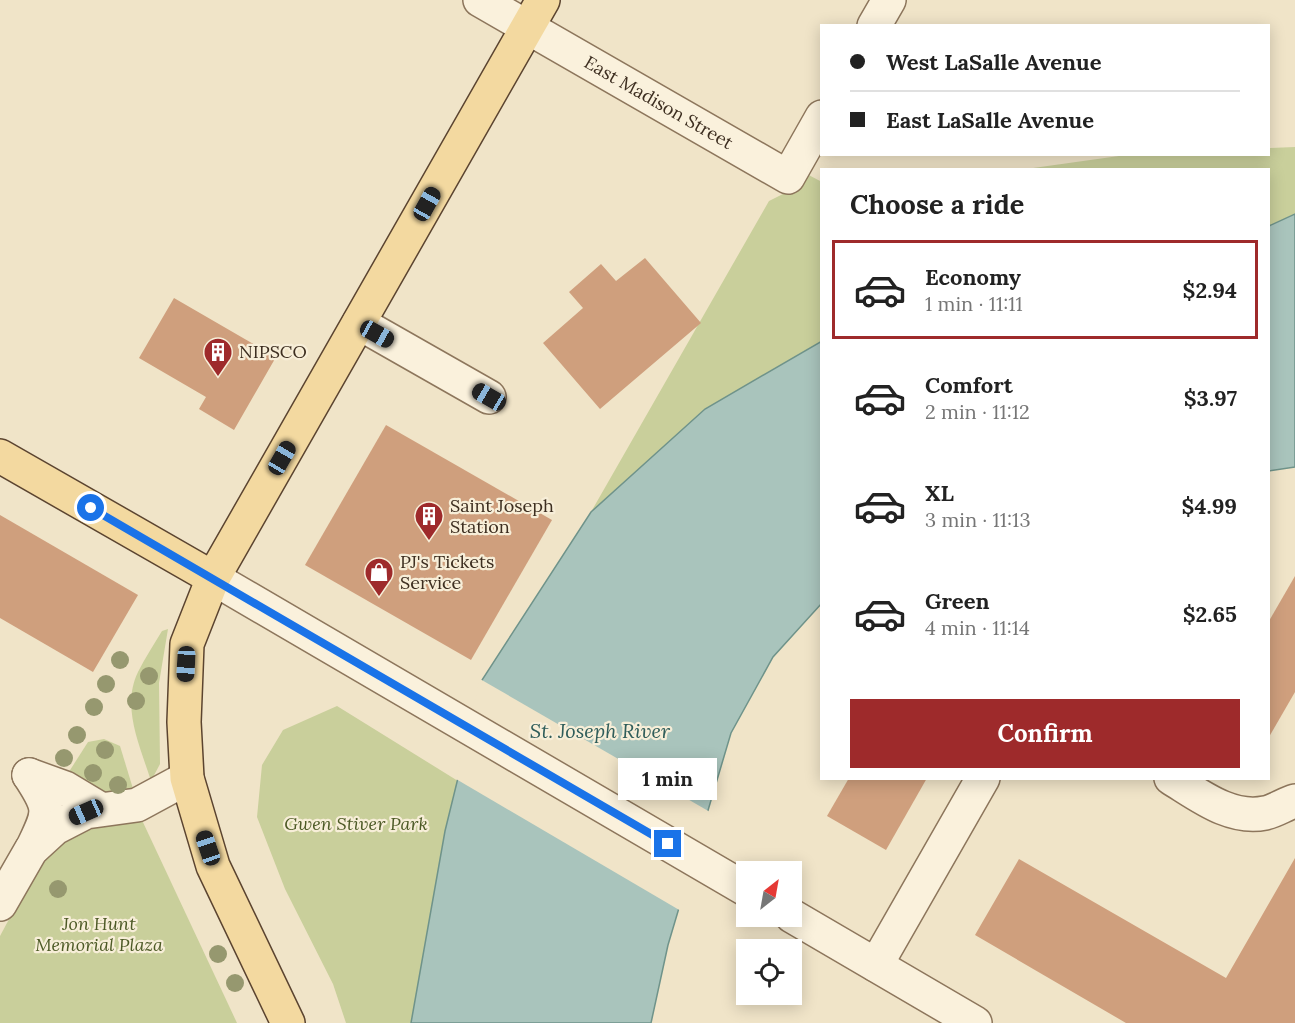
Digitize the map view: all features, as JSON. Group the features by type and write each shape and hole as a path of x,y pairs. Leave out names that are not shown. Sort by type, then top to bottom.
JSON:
{"main road":[{"path":"288,1023 213,866 187,778 184,722 187,645 213,578 535,13"},
{"path":"0,456 213,578"}],"street":[{"name":"East Madison Street","path":"480,0 535,13 788,177 820,121"},
{"path":"875,24 889,0"},
{"path":"358,323 489,397"},
{"path":"213,578 736,884"},
{"path":"0,904 31,850 46,818 46,803 29,775 65,789 100,809"},
{"path":"31,850 55,828 86,812 137,805 187,778"},
{"path":"876,965 982,780"},
{"path":"1174,780 1217,805 1243,815 1266,813 1295,801"},
{"path":"802,922 975,1023"}],"green space":[{"path":"1295,147 1295,214 1270,226 1270,168 1033,168 1119,156 1270,156 1270,148"},
{"path":"801,171 820,181 820,342 705,409 591,512 769,201 785,193"},
{"path":"168,629 159,683 160,764 151,781 134,726 131,699 138,672 162,631"},
{"name":"Gwen Stiver Park","path":"337,706 458,781 445,831 411,1023 346,1023 333,984 285,889 257,817 262,765 283,730"},
{"path":"104,739 120,746 134,792 105,798 65,778 88,742"},
{"name":"Jon Hunt Memorial Plaza","path":"141,818 237,1023 0,1023 0,936 42,858 74,828"}],"water":[{"path":"1295,214 1295,467 1270,471 1270,226"},
{"name":"St. Joseph River","path":"820,342 820,605 773,657 731,733 668,945 651,1023 411,1023 445,831 482,680 591,512 705,409"}],"pier":[{"path":"480,679 710,812 681,911 456,779"}],"building":[{"path":"645,258 701,323 600,409 543,343 583,308 569,292 601,264 616,281"},
{"name":"NIPSCO","path":"174,298 276,357 234,430 199,409 206,397 139,358"},
{"name":"Saint Joseph Station","path":"386,425 552,520 471,660 305,565"},
{"path":"0,515 138,595 93,672 0,618"},
{"path":"1295,576 1295,692 1270,735 1270,619"},
{"path":"848,780 926,780 886,850 827,816"},
{"path":"1295,858 1295,1023 1126,1023 975,935 1019,859 1226,978"}],"place":[{"name":"NIPSCO","path":"218,378"},
{"name":"Saint Joseph Station","path":"429,542"},
{"name":"PJ's Tickets Service","path":"379,598"}],"route":[{"path":"91,508 668,844"}]}
